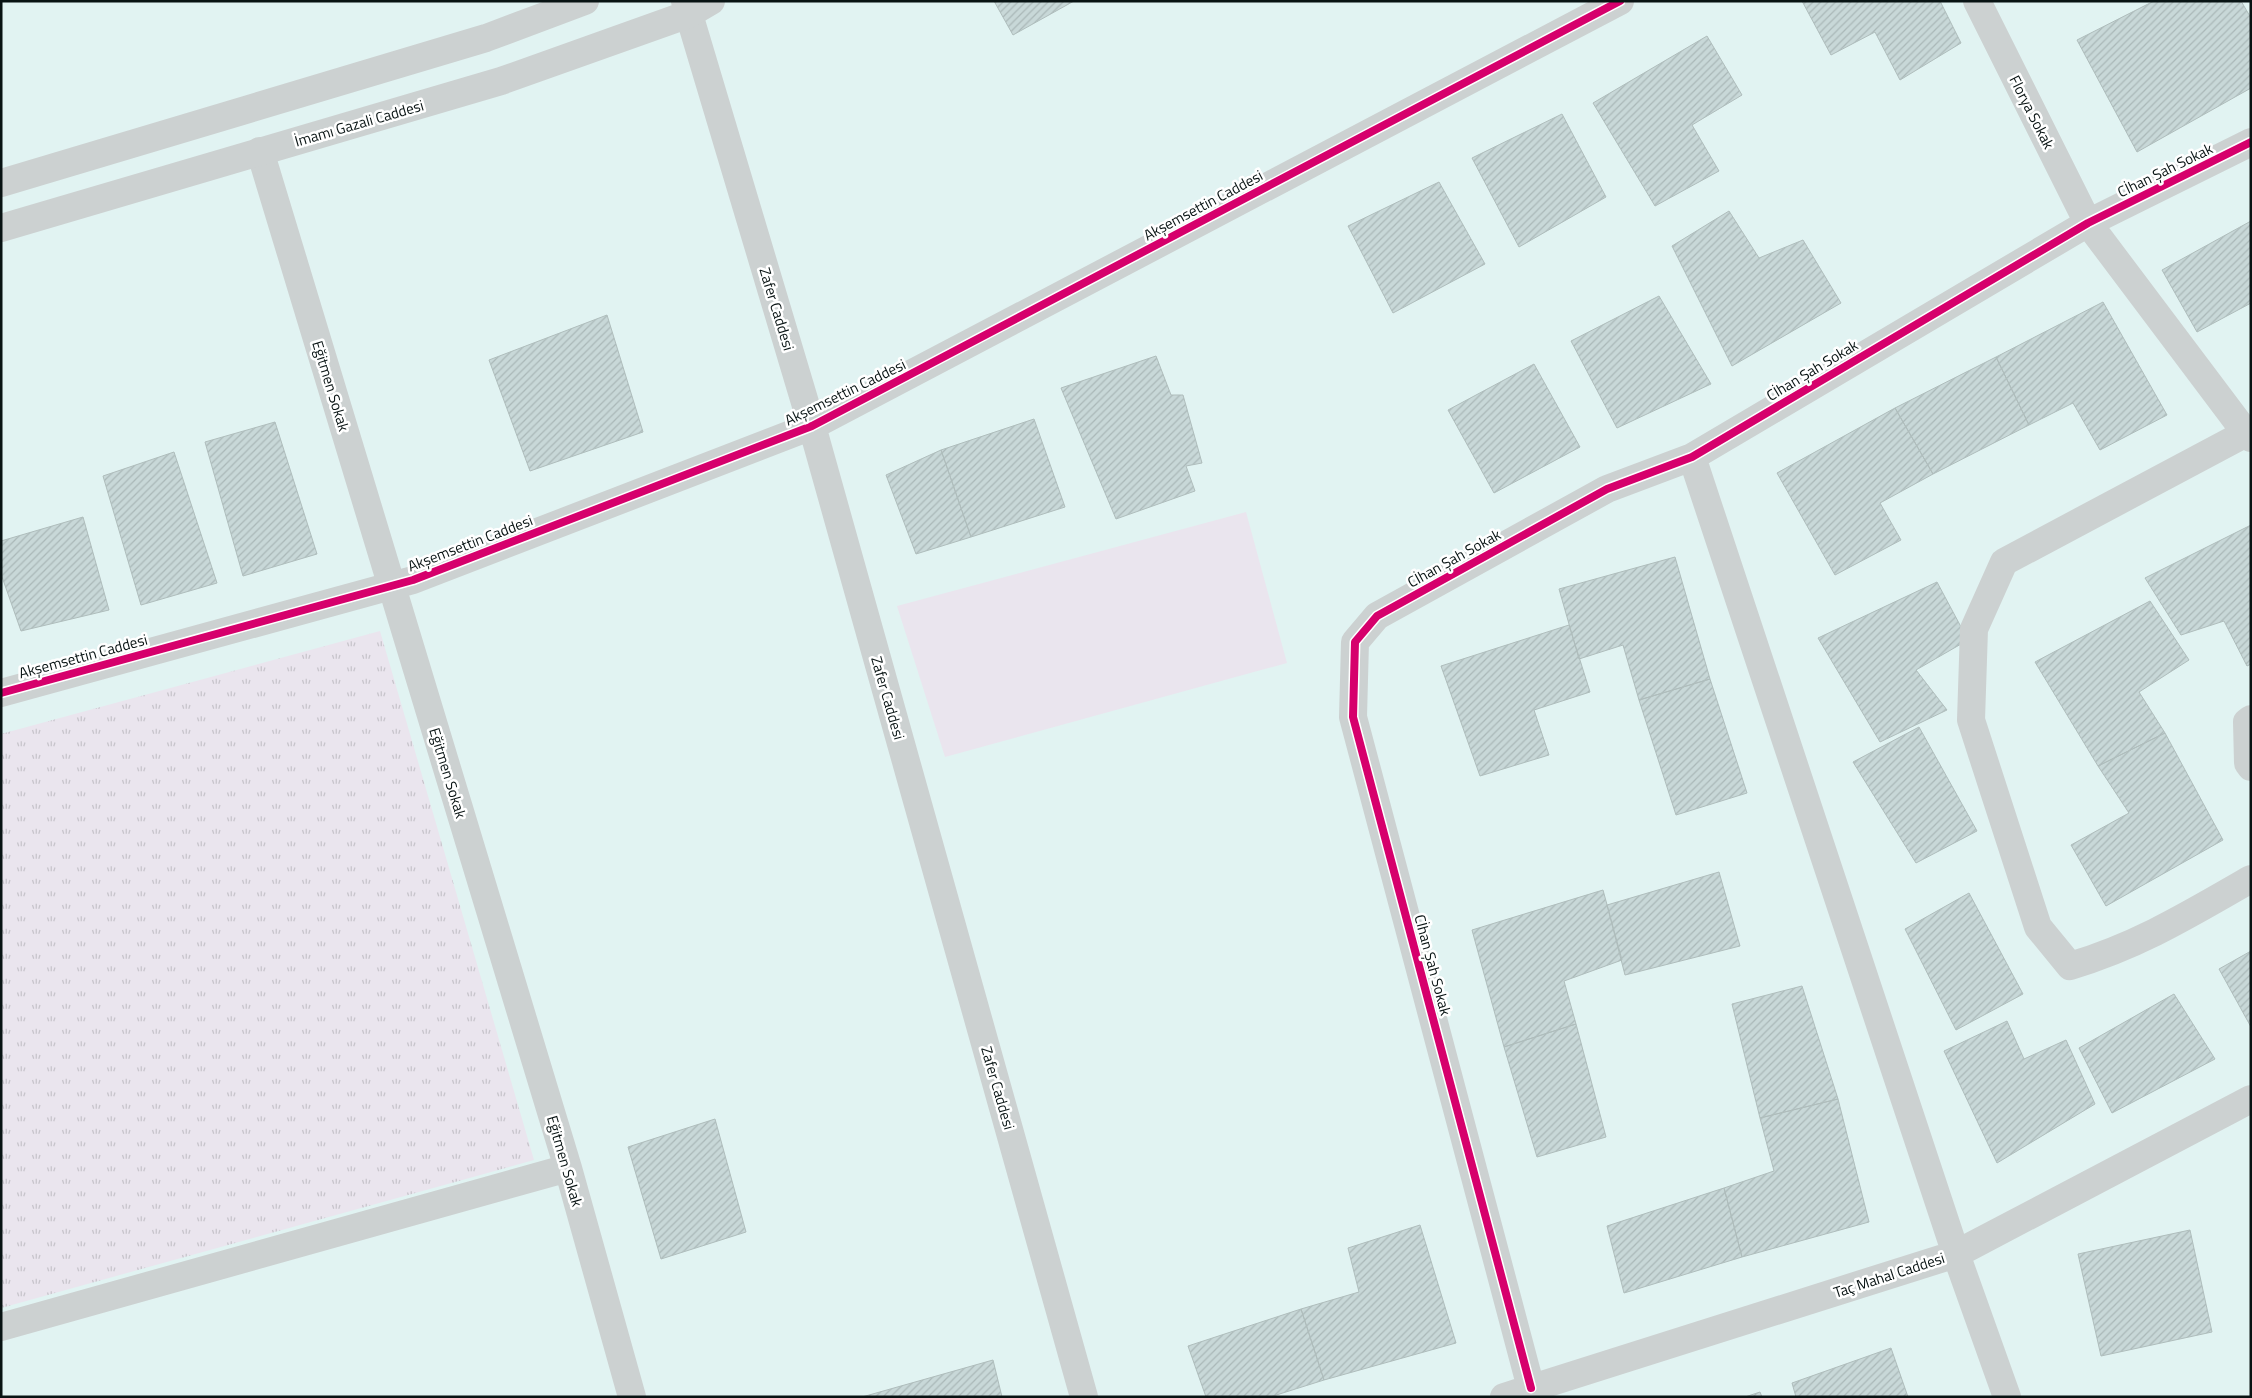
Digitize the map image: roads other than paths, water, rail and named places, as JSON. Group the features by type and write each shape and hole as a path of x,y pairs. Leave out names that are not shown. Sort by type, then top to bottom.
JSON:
{"street":[{"path":"1,183 486,38 585,1"},
{"name":"Akşemsettin Caddesi","path":"1,693 413,580 812,426 1620,1"},
{"name":"Florya Sokak","path":"1977,1 2088,223 2248,436"},
{"name":"Zafer Caddesi","path":"695,5 1084,1397"},
{"name":"İmamı Gazali Caddesi","path":"1,228 501,81 695,5"},
{"name":"Cİhan Şah Sokak","path":"1531,1388 1354,717 1355,642 1377,616 1607,489 1692,457 2088,223 2251,142"},
{"name":"Eğitmen Sokak","path":"260,151 568,1168 632,1397"},
{"path":"2248,436 2004,562 1974,629 1971,720 2038,926 2070,966 2101,956 2157,933 2251,879"},
{"path":"1692,457 1956,1254 2007,1397"},
{"path":"2251,719 2247,722 2248,763 2251,767"},
{"name":"Taç Mahal Caddesi","path":"1504,1397 1956,1254 2251,1099"},
{"path":"1,1327 568,1168"}]}
